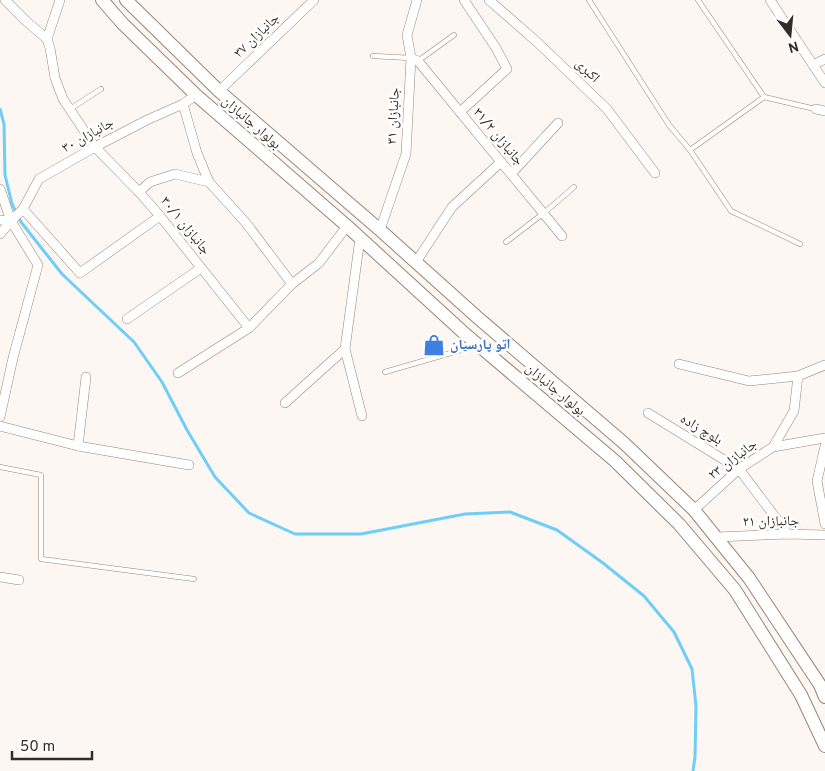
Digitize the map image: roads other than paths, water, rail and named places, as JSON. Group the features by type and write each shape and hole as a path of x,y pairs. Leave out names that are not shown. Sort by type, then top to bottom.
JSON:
{"main road":[{"name":"بولوار جانبازان","path":"102,0 123,24 196,95 347,226 464,333 615,461 680,524 735,590 801,695 825,746"},
{"name":"بولوار جانبازان","path":"131,1 219,91 625,444 694,510 749,578 823,687"},
{"path":"464,333 477,317"}],"street":[{"path":"5,0 26,22 47,39 60,0"},
{"name":"جانبازان ۳۷","path":"219,91 314,0"},
{"name":"جانبازان ۳۱","path":"380,230 406,154 414,59 407,35 417,0"},
{"path":"460,112 507,69 496,48 464,0"},
{"name":"اکبری","path":"489,0 537,42 607,110 655,173"},
{"path":"774,1 825,83"},
{"name":"جانبازان ۳۰/۱","path":"47,39 55,78 63,99 95,147 160,216 249,328"},
{"name":"جانبازان ۳۱/۲","path":"414,59 562,236"},
{"path":"813,65 825,59"},
{"name":"جانبازان ۳۰","path":"0,234 23,209 39,179 95,147 183,104 196,95"},
{"path":"183,104 197,153 209,182 246,223 292,284"},
{"path":"511,174 558,123"},
{"path":"416,262 452,208 501,162"},
{"path":"139,192 150,182 174,174 209,182"},
{"path":"0,190 11,221 38,265 13,358 0,417"},
{"path":"23,209 80,273 160,216"},
{"path":"0,220 11,221"},
{"path":"178,373 249,328 292,284 319,263 347,226"},
{"path":"360,238 345,349 362,416"},
{"path":"127,319 201,268"},
{"path":"285,403 345,349"},
{"path":"680,364 749,381 798,376 822,366 825,376"},
{"path":"773,447 794,411 798,376"},
{"path":"78,446 86,377"},
{"name":"بلوچ زاده","path":"648,413 739,469"},
{"path":"0,426 78,446 189,465"},
{"name":"جانبازان ۲۳","path":"694,510 739,469 773,447 825,438"},
{"path":"825,446 816,481 825,524"},
{"path":"739,469 788,534"},
{"name":"جانبازان ۲۱","path":"717,537 788,534 825,535"},
{"path":"0,577 19,580"}],"lane":[{"path":"589,0 669,125 690,150 731,211 800,244"},
{"path":"698,0 764,97 821,110"},
{"path":"372,56 414,59 454,35"},
{"path":"70,109 101,89"},
{"path":"690,150 764,97"},
{"path":"506,242 574,187"},
{"path":"386,372 478,345"},
{"path":"0,467 41,475 40,559 194,579"}],"waterway":[{"path":"0,109 4,124 5,175 12,204 21,222 62,274 134,342 162,382 187,430 215,477 249,513 295,534 361,534 465,514 510,512 557,530 603,563 644,596 674,632 692,669 696,706 693,771"}],"place":[{"name":"اتو پارسیان","path":"434,345"}]}
